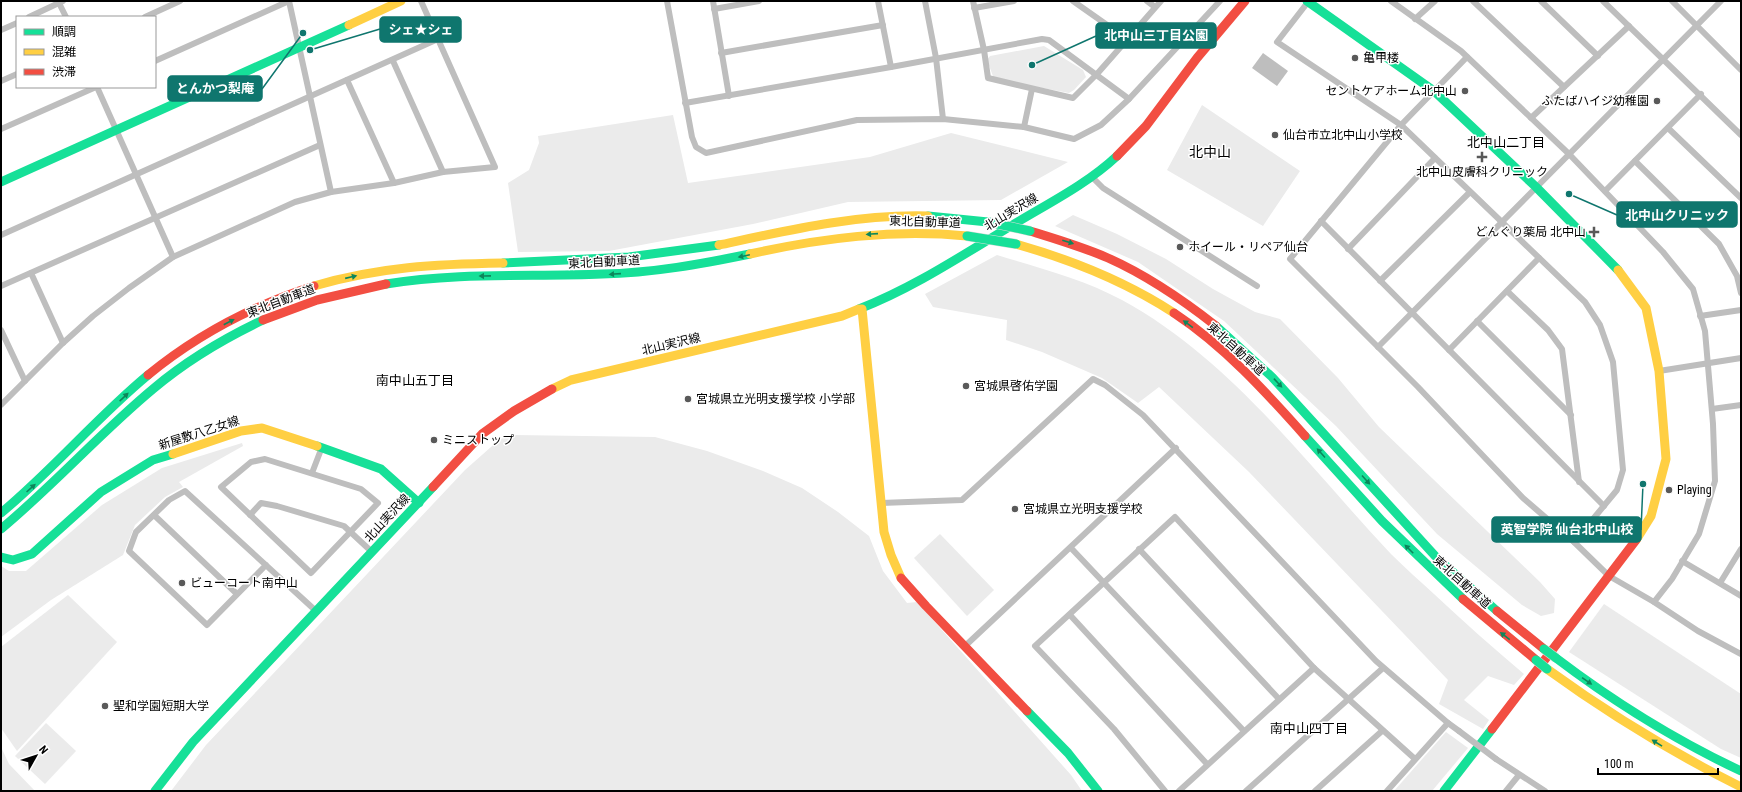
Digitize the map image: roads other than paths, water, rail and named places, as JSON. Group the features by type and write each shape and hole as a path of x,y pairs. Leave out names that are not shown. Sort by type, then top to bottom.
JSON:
{"main road":[{"path":"1,182 401,1"},
{"name":"北山実沢線","path":"155,791 193,742 419,503 482,434 515,409 553,388 586,376 820,322 862,309 926,277 1092,177 1114,162 1129,147 1192,65 1245,1"},
{"path":"1307,1 1434,91 1536,187 1622,274 1646,308 1659,371 1666,459 1651,516 1639,537 1610,576 1444,791"},
{"name":"東北自動車道","path":"1,513 55,465 132,389 179,352 234,319 264,305 312,287 363,274 422,266 575,260 670,252 799,228 870,217 936,216 988,222 1030,231 1076,245 1108,258 1138,273 1191,307 1225,333 1272,377 1437,558 1493,608 1556,658 1635,713 1694,747 1741,771"},
{"name":"東北自動車道","path":"1,529 38,499 141,399 186,363 221,341 258,322 317,299 364,287 421,279 495,276 580,276 650,271 711,263 802,243 864,234 913,232 967,236 1016,244 1062,256 1115,278 1149,297 1200,332 1252,379 1382,521 1442,582 1501,634 1610,714 1661,746 1741,786"},
{"path":"862,309 884,532 889,550 902,579 964,647 1068,754 1098,791"},
{"name":"新屋敷八乙女線","path":"1,557 12,560 24,558 32,554 101,492 136,469 153,460 241,431 262,428 355,457 381,469 419,503"}],"street":[{"path":"147,16 180,1"},
{"path":"156,60 289,1 311,96 320,145 332,192"},
{"path":"1,404 63,343 129,288 173,257 295,202 332,192 394,183 443,172 495,167 421,1"},
{"path":"667,1 685,103 696,147 706,153 857,120 943,119 1024,128 1074,140 1102,124 1129,99 1220,1"},
{"path":"713,1 729,96"},
{"path":"714,9 759,1"},
{"path":"878,1 891,67"},
{"path":"925,1 936,58 943,119"},
{"path":"973,1 984,50 988,78 1073,98 1097,74 1161,1"},
{"path":"974,8 1014,1"},
{"path":"1074,1 1127,39"},
{"path":"1147,1 1155,7"},
{"path":"1307,1 1276,42 1401,125 1585,302 1600,325 1613,362 1622,470 1617,490 1574,542"},
{"path":"1391,1 1467,57 1569,154 1663,252 1693,288 1704,331 1708,363 1712,409 1715,481 1699,534 1672,579 1654,602"},
{"path":"1415,19 1435,1"},
{"path":"1473,1 1564,87"},
{"path":"1541,1 1598,56"},
{"path":"1603,1 1701,94 1741,135"},
{"path":"1672,1 1741,70"},
{"path":"1378,348 1721,1"},
{"path":"31,16 61,2 66,16"},
{"path":"1,30 16,23"},
{"path":"721,53 882,25"},
{"path":"1531,118 1630,26"},
{"path":"1,235 392,61 438,39"},
{"path":"685,103 1042,39 1049,40 1129,99"},
{"path":"1467,57 1401,125 1290,259 1523,498 1574,542 1610,576 1654,602 1698,631 1741,654"},
{"path":"392,61 443,172"},
{"path":"1,81 16,74"},
{"path":"347,80 394,183"},
{"path":"1,130 94,88"},
{"path":"96,88 137,174 173,257"},
{"path":"1024,128 1032,89"},
{"path":"1605,191 1701,94"},
{"path":"1668,128 1741,198"},
{"path":"1,286 320,145"},
{"path":"1348,249 1435,158"},
{"path":"1635,160 1719,244 1737,276 1741,293"},
{"path":"1092,177 1104,188 1257,286"},
{"path":"1380,281 1470,192"},
{"path":"1321,221 1604,506"},
{"path":"1449,350 1539,258"},
{"path":"31,273 63,343"},
{"path":"1507,291 1548,330 1562,348 1579,482"},
{"path":"1700,316 1741,310"},
{"path":"1477,321 1571,415"},
{"path":"1,330 25,381"},
{"path":"1659,371 1741,358"},
{"path":"881,504 962,500 1093,379 1105,385 1143,415 1176,448 1383,668 1448,724 1519,775 1545,791"},
{"path":"1712,409 1741,405"},
{"path":"312,473 322,447"},
{"path":"964,647 1176,448"},
{"path":"265,459 312,473 361,489 378,503 311,573 221,487 251,462 265,459"},
{"path":"266,565 207,625 129,551 136,532 169,500 185,491 266,565 316,611"},
{"path":"250,515 261,503 344,526 372,552"},
{"path":"154,515 237,594"},
{"path":"1165,791 1114,729 1035,646 1070,615 1103,581 1174,517 1314,668 1382,731 1415,759"},
{"path":"1071,548 1244,731"},
{"path":"1139,549 1279,699"},
{"path":"1720,583 1741,549"},
{"path":"1682,561 1741,596"},
{"path":"1070,615 1207,764"},
{"path":"1179,791 1314,668"},
{"path":"1246,791 1383,668"},
{"path":"1387,791 1448,724"},
{"path":"1315,791 1382,731"},
{"path":"1506,791 1519,775"}],"place":[{"name":"とんかつ梨庵","path":"303,33"},
{"name":"シェ★シェ","path":"310,50"},
{"name":"亀甲楼","path":"1355,58"},
{"name":"北中山三丁目公園","path":"1032,65"},
{"name":"セントケアホーム北中山","path":"1465,91"},
{"name":"ふたばハイジ幼稚園","path":"1657,101"},
{"name":"仙台市立北中山小学校","path":"1275,135"},
{"name":"北中山皮膚科クリニック","path":"1482,157"},
{"name":"北中山クリニック","path":"1569,194"},
{"name":"どんぐり薬局 北中山","path":"1594,232"},
{"name":"ホイール・リペア仙台","path":"1180,247"},
{"name":"宮城県啓佑学園","path":"966,386"},
{"name":"宮城県立光明支援学校 小学部","path":"688,399"},
{"name":"ミニストップ","path":"434,440"},
{"name":"英智学院 仙台北中山校","path":"1643,484"},
{"name":"Playing","path":"1669,490"},
{"name":"宮城県立光明支援学校","path":"1015,509"},
{"name":"ビューコート南中山","path":"182,583"},
{"name":"聖和学園短期大学","path":"105,706"}],"district":[{"name":"北中山二丁目","path":"1506,142"},
{"name":"北中山","path":"1210,152"},
{"name":"南中山五丁目","path":"415,380"},
{"name":"南中山四丁目","path":"1309,728"}]}
